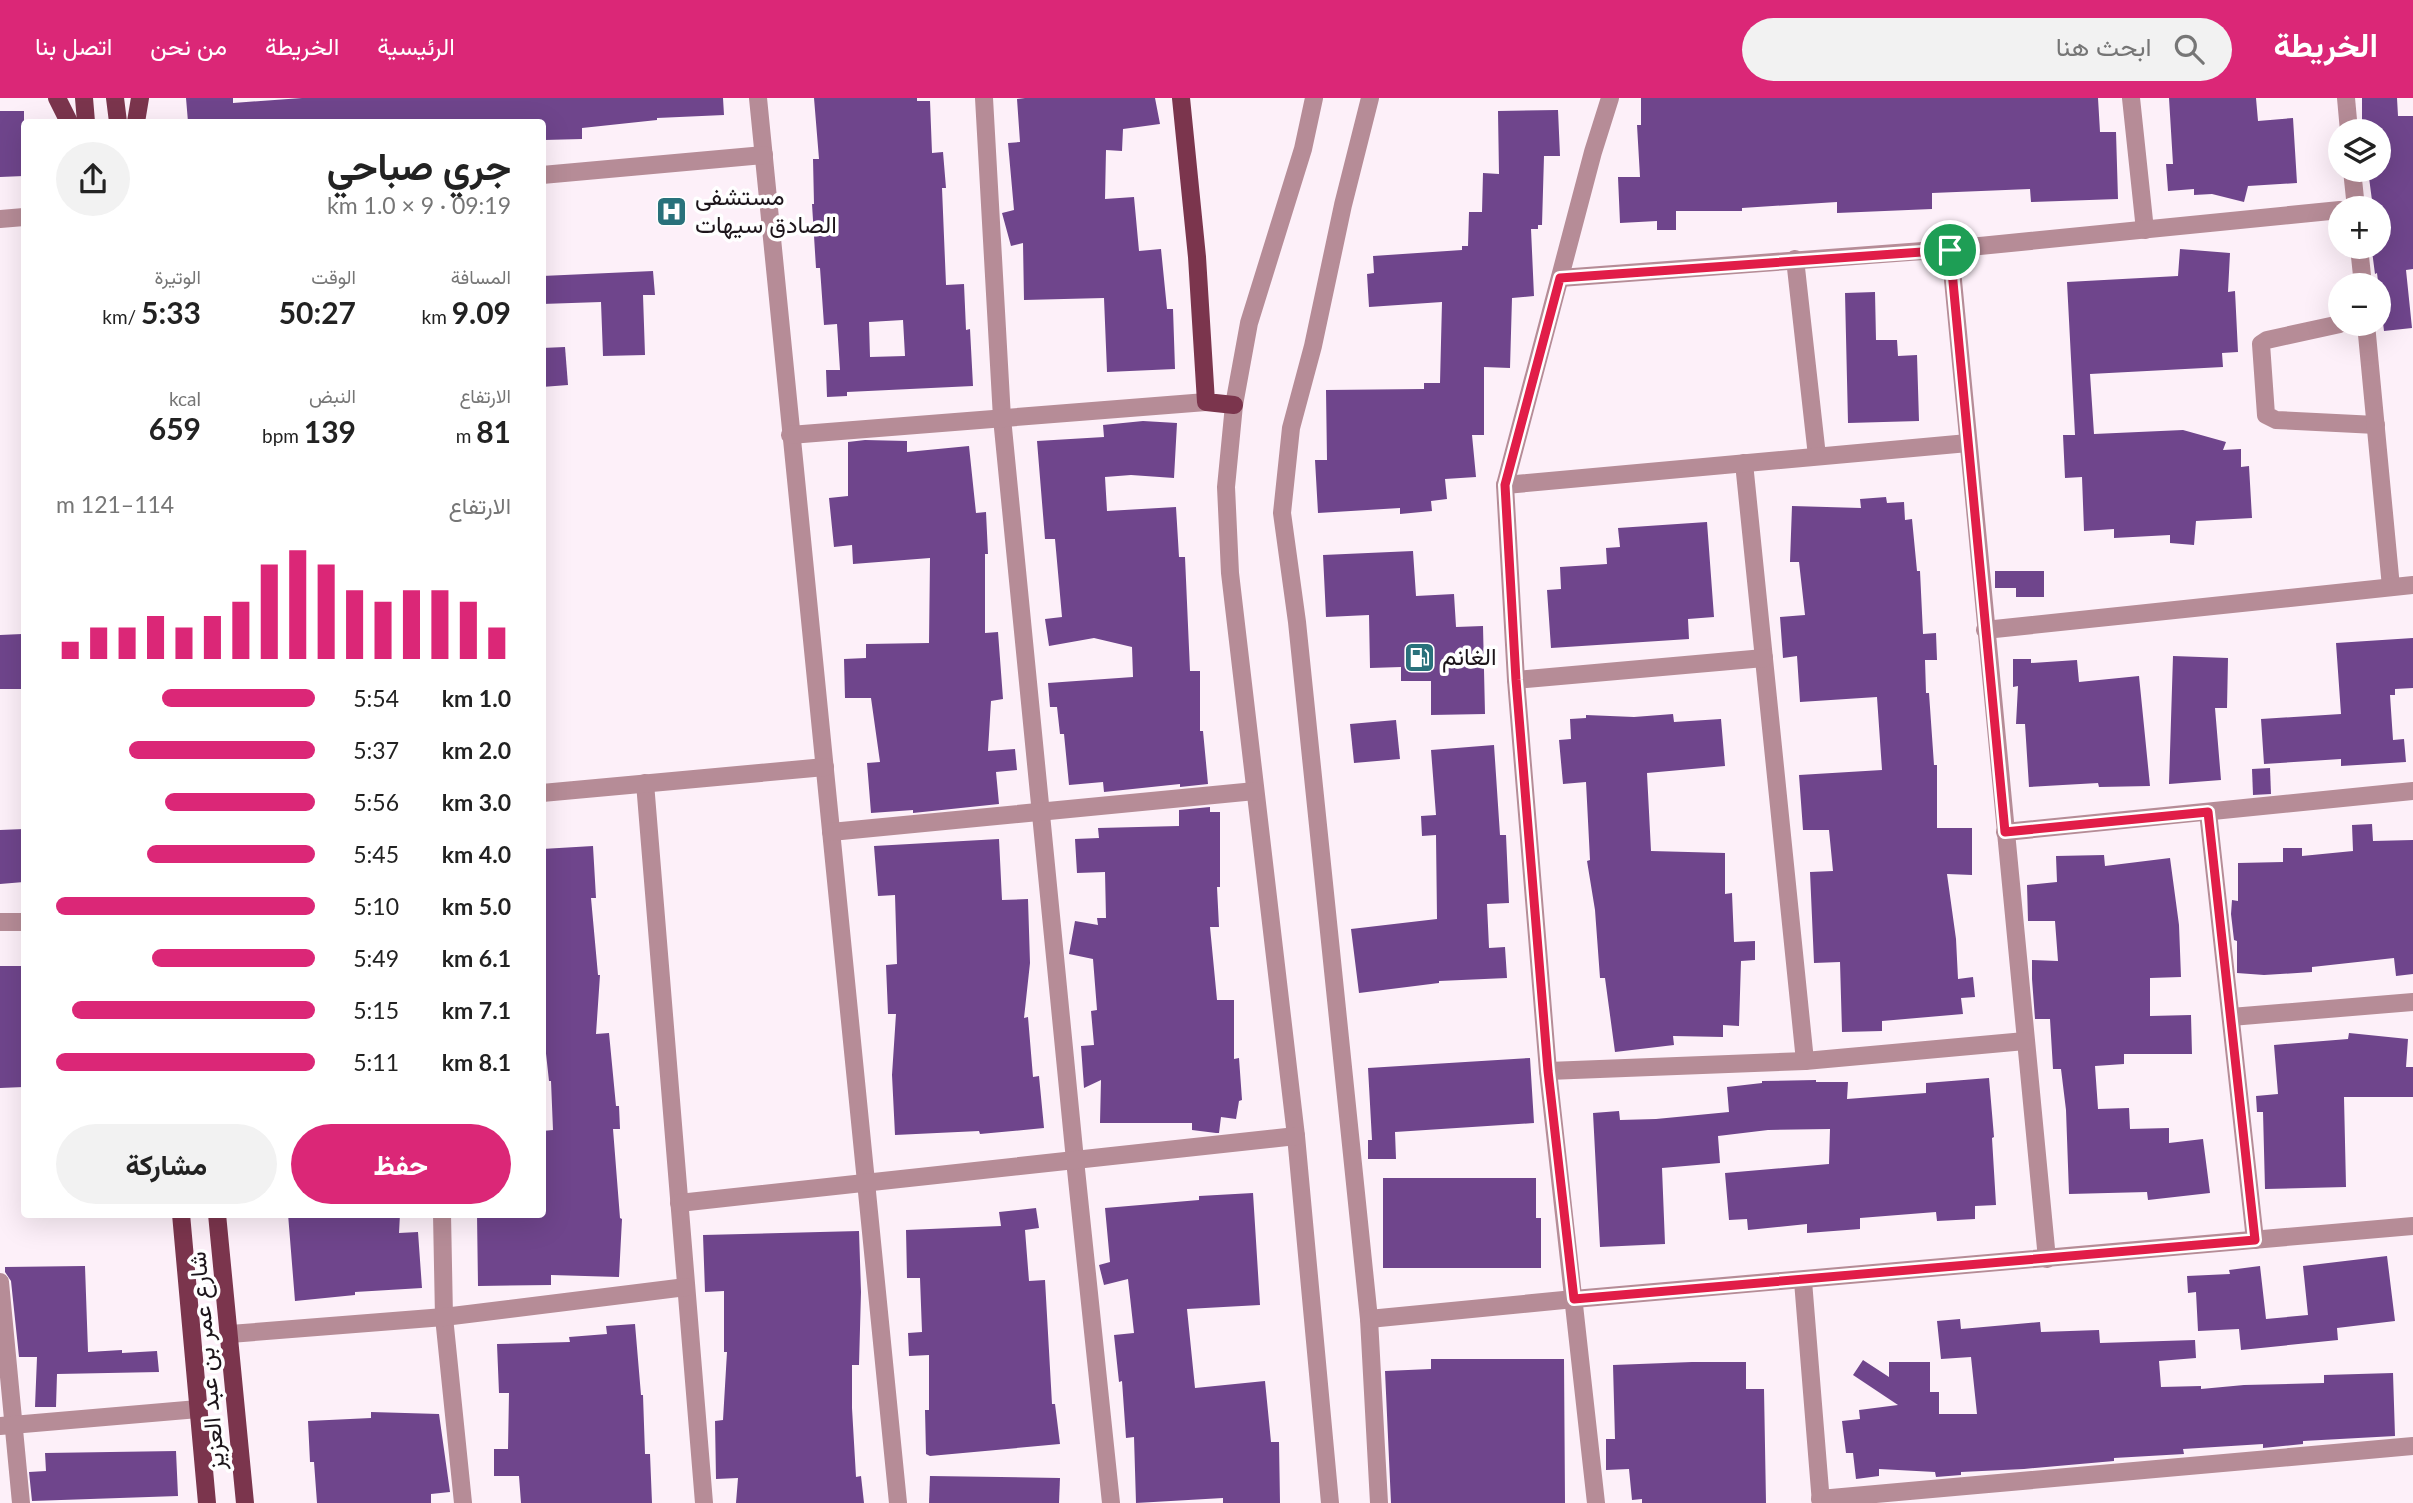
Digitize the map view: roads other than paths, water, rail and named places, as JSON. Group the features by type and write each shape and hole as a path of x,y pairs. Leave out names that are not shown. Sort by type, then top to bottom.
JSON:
{"main road":[{"path":"57,98 68,119"},
{"path":"84,98 86,119"},
{"path":"115,98 118,119"},
{"path":"136,119 140,98"},
{"path":"1181,98 1197,257 1206,402 1234,405"},
{"name":"شارع عمر بن عبد العزيز","path":"181,1218 207,1503"},
{"name":"شارع عمر بن عبد العزيز","path":"217,1218 245,1503"}],"street":[{"path":"758,98 898,1503"},
{"path":"984,98 1002,418 1111,1503"},
{"path":"1314,98 1303,149 1249,323 1234,405 1226,487 1230,573 1296,1136 1330,1503"},
{"path":"1370,98 1343,205 1313,346 1291,428 1282,513 1297,622 1369,1319 1379,1503"},
{"path":"1596,1503 1548,1071 1516,680 1505,485 1593,152 1610,98"},
{"path":"2131,98 2145,230"},
{"path":"2346,98 2348,119"},
{"path":"546,175 764,155"},
{"path":"1560,278 1795,259 1950,250 2328,212"},
{"path":"0,219 21,217"},
{"path":"1950,250 2047,1259"},
{"path":"1795,259 1817,456"},
{"path":"2328,327 2267,340 2261,344 2266,415 2276,420 2376,425"},
{"path":"2367,336 2391,587"},
{"path":"790,435 1206,402"},
{"path":"1505,485 1968,443"},
{"path":"1744,463 1805,1060"},
{"path":"1985,631 2413,585"},
{"path":"1516,680 1764,658"},
{"path":"546,793 825,767"},
{"path":"645,783 704,1503"},
{"path":"831,832 1255,792"},
{"path":"2005,832 2413,792"},
{"path":"2208,812 2255,1240"},
{"path":"0,922 21,922"},
{"path":"2231,1017 2413,1002"},
{"path":"1548,1071 1805,1060 2025,1041"},
{"path":"679,1203 1296,1136"},
{"path":"442,1218 444,1317 463,1503"},
{"path":"1369,1319 2413,1226"},
{"path":"1803,1281 1821,1501 2413,1446"},
{"path":"0,1282 7,1425 20,1503"},
{"path":"230,1334 444,1317 686,1287"},
{"path":"7,1425 198,1409"}],"place":[{"name":"مستشفى الصادق سيهات","path":"672,211"},
{"name":"الغانم","path":"1419,657"}]}
